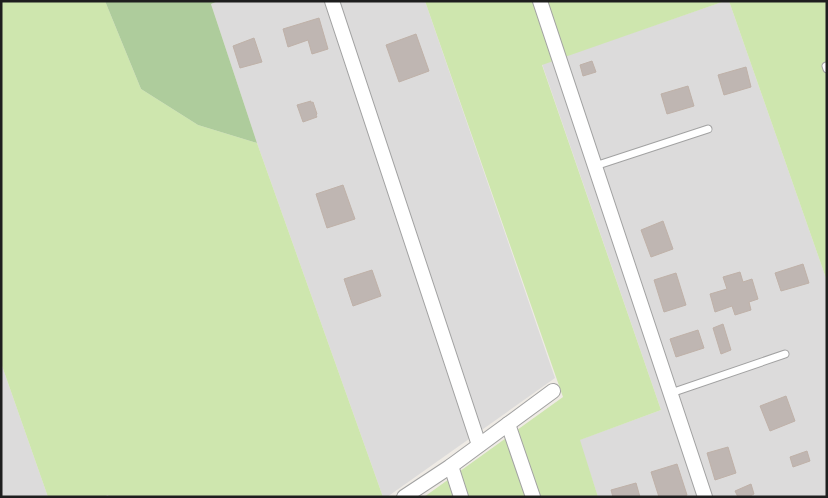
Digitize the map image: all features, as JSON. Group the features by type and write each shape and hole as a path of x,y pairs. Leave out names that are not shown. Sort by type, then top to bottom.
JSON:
{"street":[{"path":"332,1 479,445"},
{"path":"540,1 705,497"},
{"path":"404,497 451,466 553,391"},
{"path":"508,424 533,497"},
{"path":"451,466 461,497"}],"lane":[{"path":"595,166 708,129"},
{"path":"670,393 785,354"}],"shaded area":[{"path":"218,1 425,1 555,378 387,497 383,497 257,143 211,4"},
{"path":"729,1 827,281 827,497 598,497 579,440 661,410 542,64"},
{"path":"1,363 48,497 1,497"}],"green space":[{"path":"1,1 105,1 141,89 198,125 257,143 383,497 109,497 108,495 103,497 48,497 1,363"},
{"path":"105,1 218,1 211,4 257,143 198,125 141,89"},
{"path":"425,1 725,1 542,65 661,410 580,440 598,497 424,497 563,397"},
{"path":"729,1 827,1 827,281"}],"building":[{"path":"319,18 328,49 312,54 308,40 288,47 283,29"},
{"path":"416,34 429,71 399,82 386,45"},
{"path":"254,38 262,62 240,68 233,46"},
{"path":"592,61 596,72 583,76 580,65"},
{"path":"746,67 751,87 724,95 718,75"},
{"path":"688,86 694,106 667,114 661,94"},
{"path":"311,101 311,103 313,102 317,117 303,122 297,105"},
{"path":"343,185 355,219 327,228 316,194"},
{"path":"663,221 673,249 651,257 641,230"},
{"path":"803,264 809,283 781,291 775,273"},
{"path":"372,270 381,296 353,306 344,279"},
{"path":"740,272 743,282 752,279 758,299 749,302 751,310 735,315 732,306 715,312 710,294 727,289 723,277"},
{"path":"676,273 686,305 664,312 654,280"},
{"path":"723,324 731,350 721,354 713,328"},
{"path":"698,330 704,348 676,357 670,339"},
{"path":"786,396 795,421 770,431 760,406"},
{"path":"728,447 736,473 715,480 707,453"},
{"path":"807,451 810,461 793,467 790,457"},
{"path":"677,464 687,495 683,497 659,497 651,472"},
{"path":"636,483 640,497 613,497 611,490"},
{"path":"751,484 754,494 748,497 738,497 735,491"}]}
